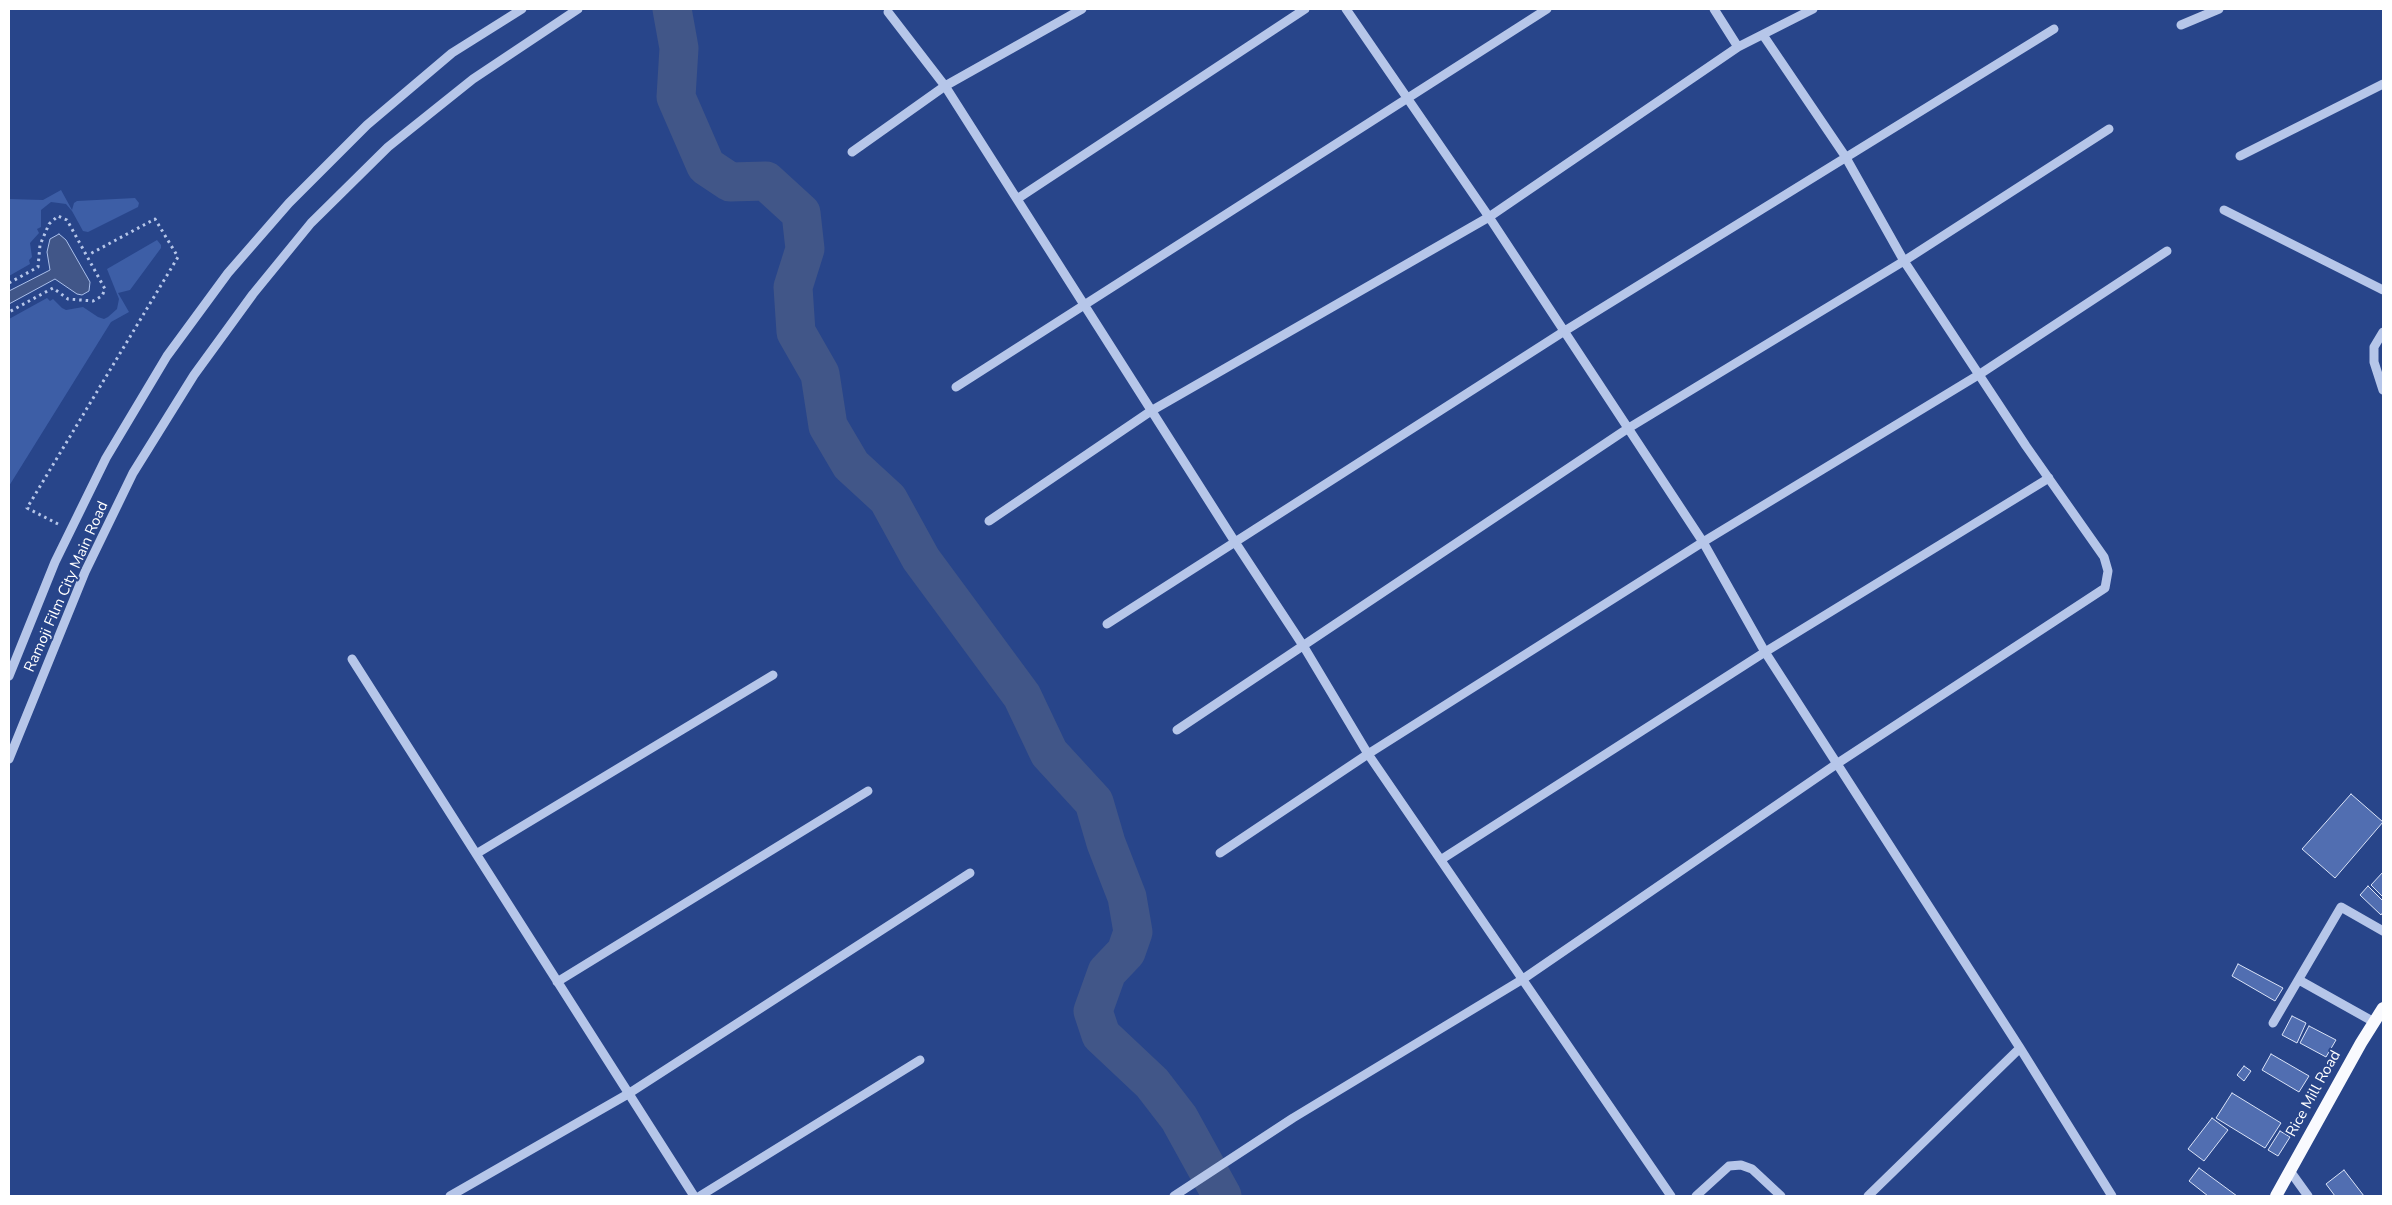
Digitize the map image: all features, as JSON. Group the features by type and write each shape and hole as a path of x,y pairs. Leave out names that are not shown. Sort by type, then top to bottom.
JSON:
{"main road":[{"name":"Rice Mill Road","path":"2276,1196 2383,1008"}],"street":[{"name":"Ramoji Film City Main Road","path":"9,676 70,531 106,458 168,356 234,266 289,203 367,125 452,53 522,9"},
{"name":"Ramoji Film City Main Road","path":"9,759 85,572 133,473 194,376 253,294 311,223 388,148 473,79 578,9"},
{"path":"852,152 945,86 1082,9"},
{"path":"1017,199 1305,9"},
{"path":"1346,9 1489,217 1627,430 1703,542 1765,652 2020,1048 2112,1196"},
{"path":"956,387 1408,100 1547,9"},
{"path":"1714,9 1738,47"},
{"path":"989,522 1151,411 1489,217 1738,47 1813,9"},
{"path":"2181,25 2218,9"},
{"path":"888,12 945,86 1234,542 1304,647 1368,754 1442,859 1671,1196"},
{"path":"1107,624 1563,332 1845,156 2054,29"},
{"path":"1174,1196 1293,1118 1523,979 1838,763 2105,588 2108,571 2104,556 2049,478 1904,261 1845,156 1763,35"},
{"path":"2240,156 2383,84"},
{"path":"1177,730 1627,430 1904,261 2109,129"},
{"path":"2224,210 2383,290"},
{"path":"1220,853 1368,754 1703,542 1980,374 2167,251"},
{"path":"2383,332 2374,347 2374,362 2383,390"},
{"path":"1442,859 1765,652 2049,478"},
{"path":"352,659 694,1196"},
{"path":"476,854 773,675"},
{"path":"557,982 868,791"},
{"path":"450,1196 628,1094 970,873"},
{"path":"2272,1023 2300,980 2341,907 2383,930"},
{"path":"2300,980 2374,1022"},
{"path":"1868,1196 2020,1048"},
{"path":"700,1196 920,1060"},
{"path":"1696,1196 1729,1166 1740,1165 1752,1169 1781,1196"},
{"path":"2290,1171 2308,1196"}],"path":[{"path":"9,283 38,267 40,245 49,224 58,216 67,220 88,255 105,289 102,296 93,301 71,300 53,288 9,312"},
{"path":"70,531 27,508 178,257 156,219 88,255"}],"shaded area":[{"path":"61,190 72,210 74,203 77,201 135,198 139,203 138,207 88,232 83,231 66,204 51,202 41,210 41,227 37,229 39,233 30,243 32,257 29,260 30,264 9,276 9,199 43,200"},
{"path":"59,234 66,240 90,282 89,291 82,295 77,294 55,279 9,304 9,291 50,270 47,252 50,239"},
{"path":"157,240 161,248 130,290 118,293 129,312 111,322 9,486 9,319 47,298 50,301 53,299 66,310 83,307 98,317 104,319 108,317 117,309 119,299 107,269"}],"building":[{"path":"2351,794 2383,822 2335,878 2302,849"},
{"path":"2383,872 2383,897 2371,885"},
{"path":"2368,886 2383,901 2383,912 2381,915 2360,895"},
{"path":"2238,964 2283,988 2275,1001 2232,976"},
{"path":"2292,1016 2306,1023 2297,1043 2282,1035"},
{"path":"2309,1026 2336,1040 2326,1057 2300,1043"},
{"path":"2271,1054 2309,1076 2299,1092 2262,1070"},
{"path":"2244,1066 2251,1071 2244,1081 2237,1075"},
{"path":"2232,1093 2281,1123 2265,1148 2216,1118"},
{"path":"2212,1118 2228,1130 2204,1161 2188,1149"},
{"path":"2280,1131 2290,1137 2278,1156 2268,1150"},
{"path":"2199,1168 2237,1196 2208,1196 2189,1181"},
{"path":"2344,1170 2364,1196 2335,1196 2326,1184"}],"waterway":[{"path":"672,9 679,48 676,97 706,166 730,182 766,181 801,213 805,249 793,287 796,332 820,374 828,426 851,465 888,499 921,559 1022,696 1049,753 1094,802 1106,843 1127,897 1133,932 1126,952 1107,972 1093,1011 1101,1035 1152,1083 1179,1118 1222,1196"}]}
